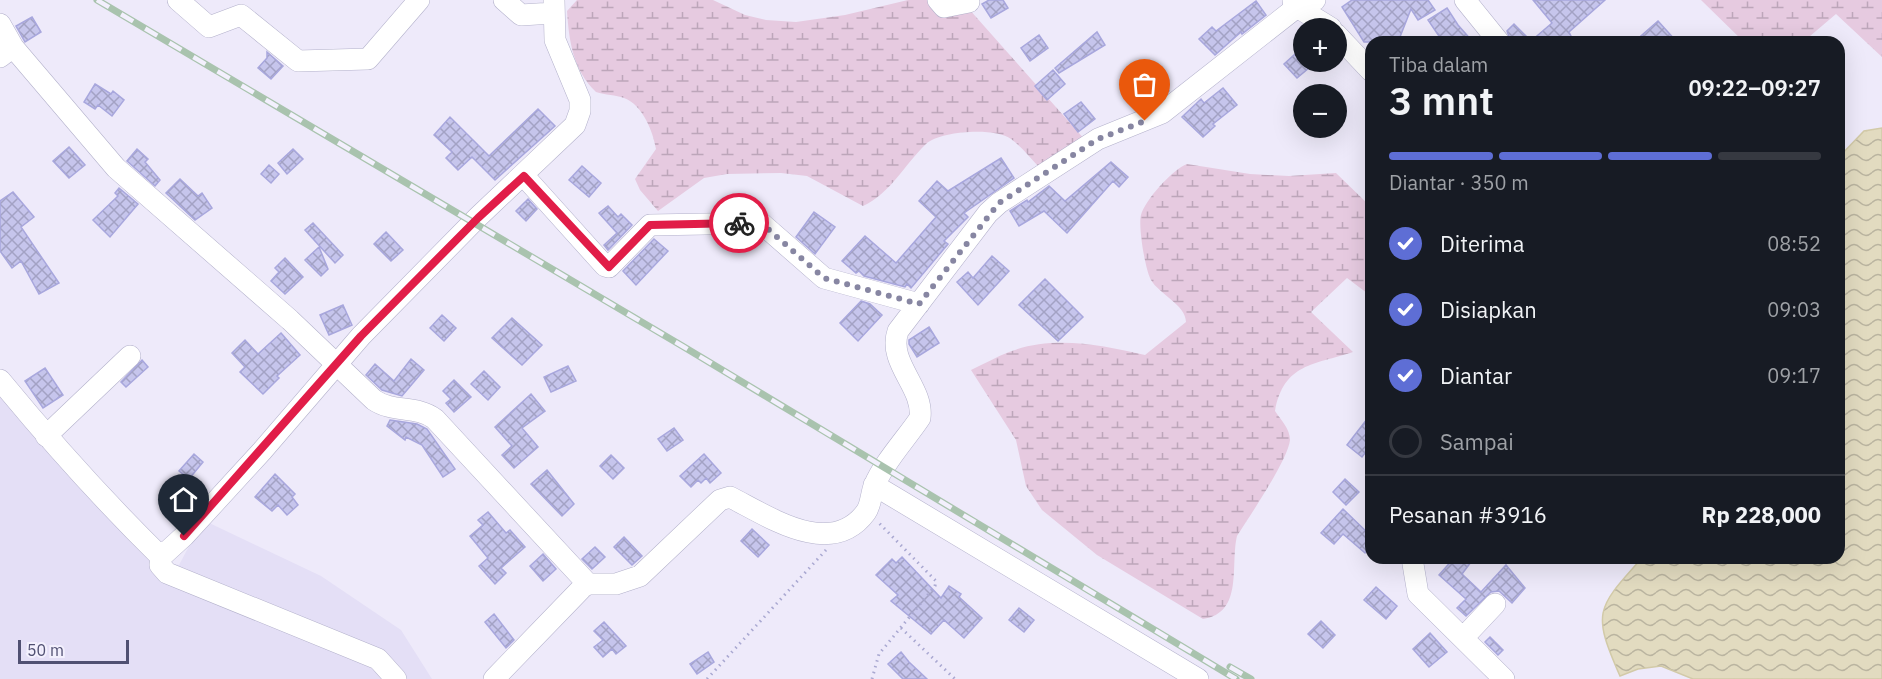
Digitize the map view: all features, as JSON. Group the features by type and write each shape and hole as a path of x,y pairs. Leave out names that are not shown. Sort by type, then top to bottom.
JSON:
{"street":[{"path":"178,0 209,27 241,15 298,61 368,59 419,0"},
{"path":"396,679 378,659 167,573 160,565 161,557 184,536 262,451 336,364 478,218 575,125 580,111 580,100 555,40 554,7 521,15 504,0"},
{"path":"938,0 944,7 969,2"},
{"path":"1465,0 1490,36"},
{"path":"494,679 588,584 616,584 640,576 720,500 730,498 795,529 818,534 846,529 867,511 874,485 920,418 921,410 895,351 898,331 999,203 1098,139 1162,113 1302,2 1320,18"},
{"path":"0,24 7,52 116,168 290,320 381,405 422,411 435,419 588,584"},
{"path":"1347,46 1365,65"},
{"path":"524,176 605,266 609,267 650,225 761,223 824,278 919,304"},
{"path":"46,436 130,356"},
{"path":"0,380 46,436 115,512 161,557"},
{"path":"874,485 1198,679"},
{"path":"1412,564 1418,594 1504,679"},
{"path":"1463,638 1495,604"}],"path":[{"path":"867,511 936,581 935,586 879,654 872,679"},
{"path":"707,679 846,529"},
{"path":"901,628 955,679"}],"shaded area":[{"path":"0,395 155,561 179,565 203,520 321,576 401,630 432,679 0,679"}],"green space":[{"path":"577,0 713,0 745,15 766,20 796,22 845,15 908,0 961,0 1086,141 1041,169 1019,146 1003,135 968,132 943,136 926,144 882,194 863,206 807,176 781,173 727,174 704,178 658,211 640,190 635,179 656,149 646,120 631,102 621,97 596,92 577,65 571,44 567,11"},
{"path":"1701,0 1882,0 1882,57 1836,14 1810,36 1738,36"},
{"path":"1187,164 1250,174 1289,176 1336,173 1365,201 1365,292 1347,278 1311,312 1353,352 1303,368 1293,375 1279,395 1275,411 1288,432 1290,440 1288,449 1237,536 1233,586 1225,608 1216,615 1203,619 1097,555 1042,510 1026,486 1016,440 971,370 1009,352 1043,344 1077,343 1145,355 1186,322 1182,310 1151,280 1144,258 1140,220 1154,194 1167,178"}],"water":[{"path":"1882,128 1882,679 1693,679 1661,666 1638,669 1620,676 1605,638 1603,612 1615,589 1637,564 1845,564 1845,151 1864,131"}],"building":[{"path":"989,0 1003,0 1008,8 991,18 982,4"},
{"path":"1352,0 1428,0 1435,10 1418,20 1411,9 1400,36 1365,36 1364,42 1342,7"},
{"path":"1533,0 1605,0 1569,32 1571,36 1537,36 1552,23"},
{"path":"1256,1 1266,15 1242,34 1241,32 1215,55 1199,39 1212,27 1216,31"},
{"path":"1447,8 1468,36 1439,36 1428,20"},
{"path":"32,17 41,32 25,42 16,26"},
{"path":"1658,21 1672,36 1641,36"},
{"path":"1514,24 1526,36 1509,36 1507,31"},
{"path":"1097,32 1105,45 1059,73 1055,68"},
{"path":"1039,35 1048,48 1030,61 1021,48"},
{"path":"267,52 283,66 271,79 258,68 267,58"},
{"path":"1293,56 1293,72 1304,72 1297,78 1284,64"},
{"path":"1053,70 1065,84 1047,100 1035,86"},
{"path":"1153,73 1169,91 1154,103 1139,85"},
{"path":"95,84 111,94 113,91 124,100 112,116 98,105 95,109 84,102"},
{"path":"1223,88 1237,105 1213,124 1215,126 1203,137 1182,117 1201,99 1204,103"},
{"path":"1081,102 1095,119 1078,132 1064,114"},
{"path":"538,109 555,126 495,180 472,157 458,170 446,158 452,152 434,135 450,117 489,156"},
{"path":"69,147 85,165 69,178 53,161"},
{"path":"137,149 148,159 145,162 160,180 155,186 127,161"},
{"path":"293,149 303,159 287,174 278,163"},
{"path":"1001,158 1014,178 964,213 968,217 944,241 948,244 911,288 907,284 905,287 864,276 859,271 856,273 842,261 865,236 896,263 936,217 919,201 937,181 948,191"},
{"path":"1111,162 1128,177 1119,187 1113,181 1067,233 1044,211 1019,226 1010,211 1027,200 1028,202 1049,186 1065,201"},
{"path":"269,165 279,174 271,183 261,174"},
{"path":"582,166 601,183 589,197 569,180"},
{"path":"180,179 198,196 202,193 212,208 195,220 166,193"},
{"path":"119,188 138,204 110,237 93,220 118,196 115,193"},
{"path":"13,192 34,217 21,227 59,283 39,294 21,261 12,268 0,251 0,201"},
{"path":"528,199 537,209 526,221 516,211"},
{"path":"608,206 618,217 621,214 632,225 608,250 604,245 617,233 599,213"},
{"path":"814,212 835,227 815,254 796,237"},
{"path":"313,223 343,255 335,263 305,230"},
{"path":"386,232 403,250 391,261 374,244"},
{"path":"654,239 668,251 636,285 623,271"},
{"path":"319,247 328,269 321,276 305,260"},
{"path":"992,256 1009,271 978,305 957,282 968,272 973,278"},
{"path":"285,258 303,277 285,294 271,281 279,272 275,268"},
{"path":"1045,279 1083,317 1058,341 1019,305"},
{"path":"861,301 870,304 882,315 858,341 840,323"},
{"path":"343,305 352,325 329,335 320,315"},
{"path":"442,315 456,328 444,341 430,328"},
{"path":"512,318 542,345 522,365 492,338"},
{"path":"929,327 939,343 917,357 909,340"},
{"path":"281,333 300,355 277,376 279,378 263,394 240,372 245,367 232,353 245,340 258,354"},
{"path":"411,359 424,370 402,396 382,390 366,375 375,364 394,381"},
{"path":"142,360 148,367 126,387 121,382"},
{"path":"568,366 576,381 551,392 544,377"},
{"path":"45,368 63,395 43,408 25,381"},
{"path":"484,371 500,387 488,400 471,384"},
{"path":"454,380 471,397 454,412 446,403 451,399 443,391"},
{"path":"531,394 545,411 522,428 538,447 514,468 502,455 512,446 495,427"},
{"path":"390,420 417,424 427,429 455,469 443,477 422,445 406,437 405,440 387,426"},
{"path":"1365,422 1365,453 1362,457 1347,445"},
{"path":"674,428 683,440 667,451 658,439"},
{"path":"194,454 203,462 189,479 179,471"},
{"path":"704,454 721,473 710,483 706,478 701,483 698,480 691,487 680,476"},
{"path":"611,455 624,468 613,479 600,466"},
{"path":"547,470 574,504 562,516 531,484"},
{"path":"275,474 295,494 292,497 298,505 287,515 278,505 272,511 255,497"},
{"path":"1345,479 1359,492 1346,505 1333,492"},
{"path":"1343,509 1365,530 1365,553 1343,534 1334,544 1321,533"},
{"path":"488,512 506,533 510,530 525,547 501,568 506,573 495,584 479,566 488,558 470,536 483,525 478,520"},
{"path":"752,529 769,545 758,557 741,541"},
{"path":"624,537 642,556 632,565 614,547"},
{"path":"595,547 605,557 592,569 582,559"},
{"path":"543,554 556,569 543,581 530,566"},
{"path":"902,557 941,598 949,586 961,594 959,597 982,618 964,638 944,620 931,634 891,601 898,595 876,575 892,559 896,563"},
{"path":"1449,564 1470,564 1462,574 1481,592 1506,565 1525,588 1512,603 1499,591 1491,592 1466,616 1457,608 1466,599 1439,575"},
{"path":"1376,587 1397,606 1386,619 1364,600"},
{"path":"1019,608 1034,620 1024,632 1009,620"},
{"path":"494,614 514,640 506,648 485,622"},
{"path":"1321,621 1335,635 1323,648 1308,634"},
{"path":"604,622 626,646 616,654 612,649 603,657 594,647 603,640 594,631"},
{"path":"1430,633 1447,652 1429,667 1413,649"},
{"path":"1490,637 1503,650 1498,655 1485,642"},
{"path":"708,652 714,662 697,674 690,664"},
{"path":"901,652 927,679 903,679 888,664"}],"railway":[{"path":"97,0 684,347 1236,679"},
{"path":"1230,667 1251,679"}],"way so far":[{"path":"739,223 761,223 824,278 919,304 988,213 999,203 1098,139 1145,121"}],"route":[{"path":"184,536 262,451 361,336 478,218 524,176 605,266 609,267 650,225 739,223"}]}
